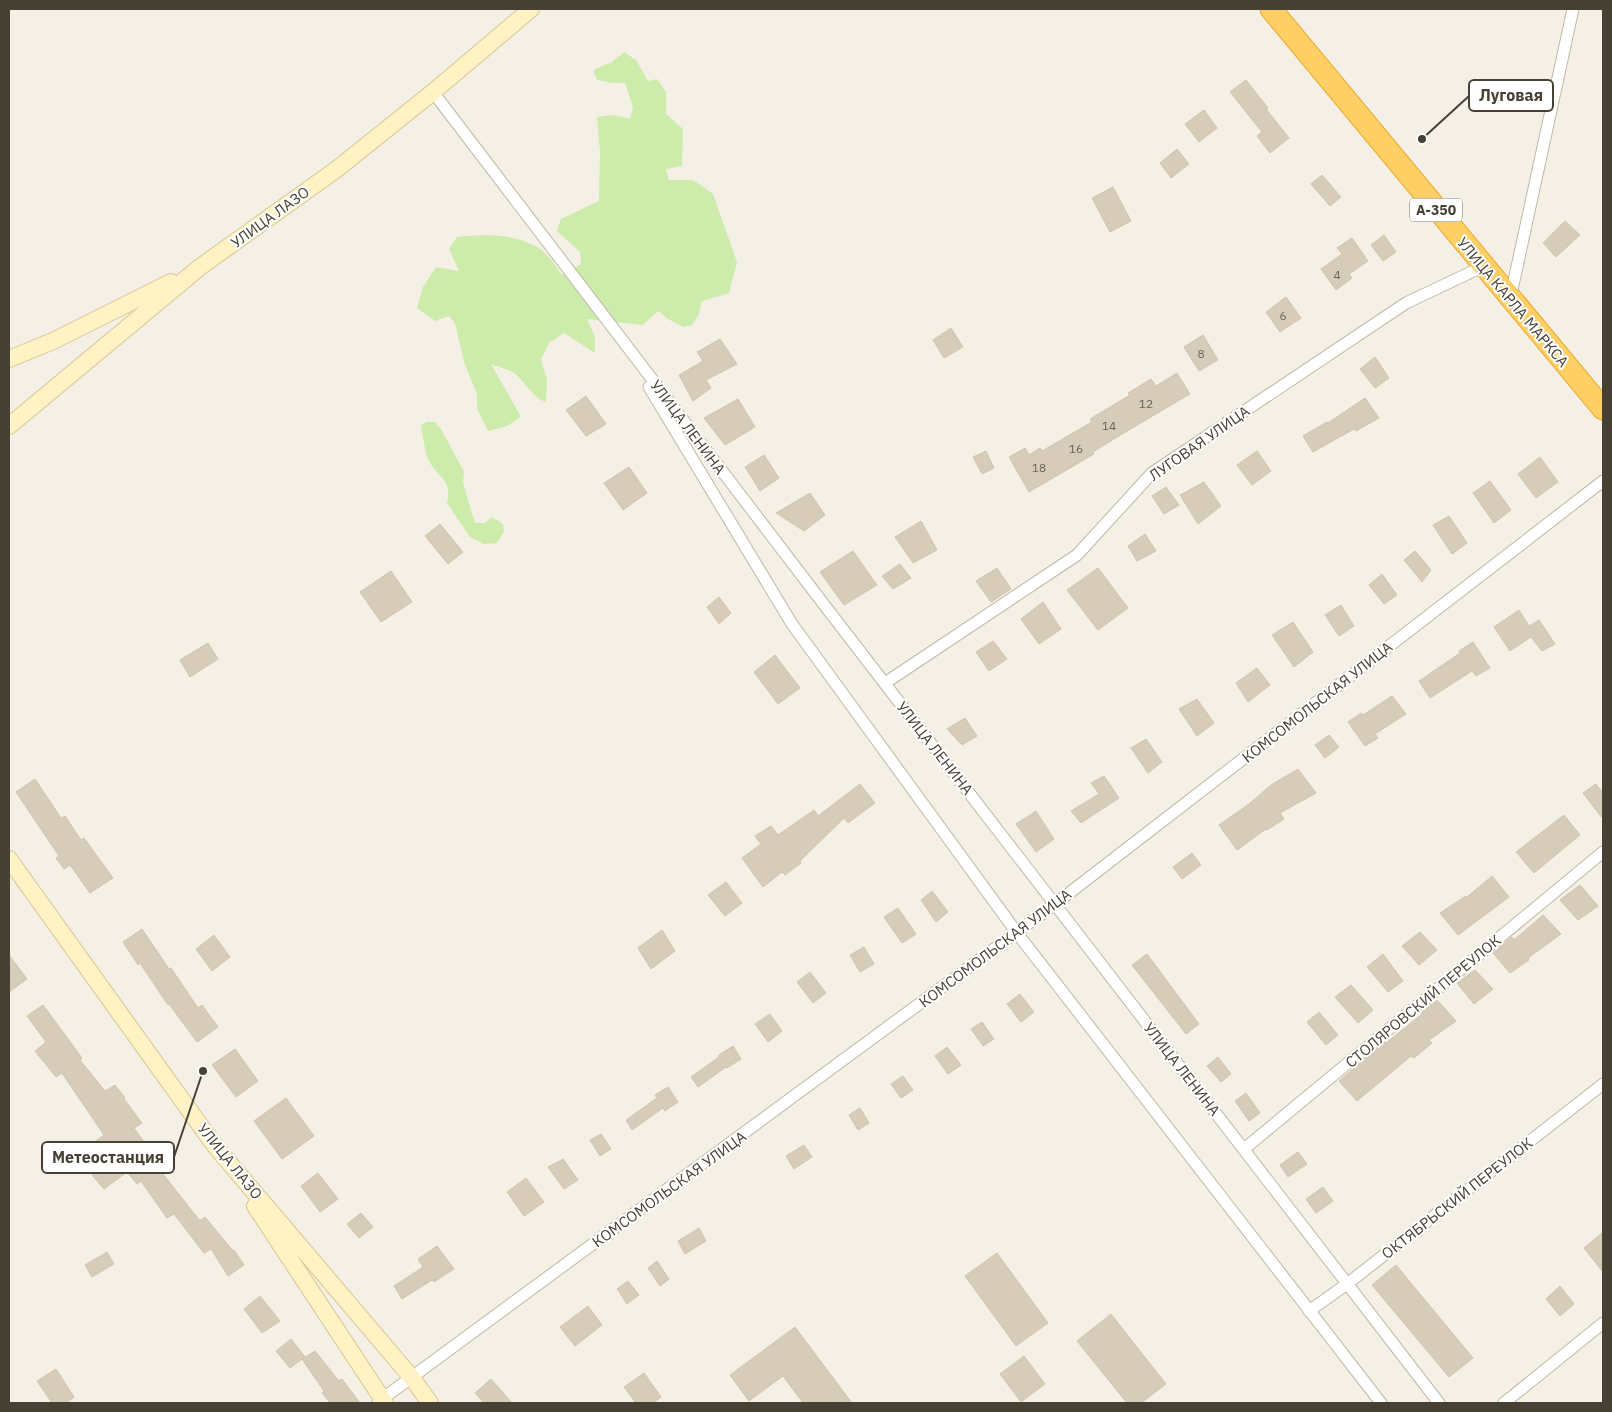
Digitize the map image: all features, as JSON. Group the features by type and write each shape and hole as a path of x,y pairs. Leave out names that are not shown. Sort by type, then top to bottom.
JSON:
{"highway":[{"name":"УЛИЦА КАРЛА МАРКСА","path":"1271,9 1603,409"}],"street":[{"name":"УЛИЦА ЛАЗО","path":"9,426 200,267 337,169 433,92 531,9"},
{"path":"1510,299 1573,9"},
{"name":"УЛИЦА ЛЕНИНА","path":"433,92 620,339 1439,1403"},
{"name":"ЛУГОВАЯ УЛИЦА","path":"885,683 1077,555 1152,472 1406,303 1484,266"},
{"path":"9,359 70,333 200,267"},
{"path":"620,339 792,624 1017,933 1381,1403"},
{"name":"КОМСОМОЛЬСКАЯ УЛИЦА","path":"381,1402 1017,933 1603,481"},
{"name":"СТОЛЯРОВСКИЙ ПЕРЕУЛОК","path":"1244,1149 1603,852"},
{"name":"УЛИЦА ЛАЗО","path":"9,858 215,1146 412,1378 430,1403"},
{"name":"ОКТЯБРЬСКИЙ ПЕРЕУЛОК","path":"1309,1311 1347,1284 1603,1084"},
{"path":"215,1146 381,1402"},
{"path":"1504,1403 1603,1323"}],"green space":[{"path":"624,52 636,60 648,81 657,79 666,92 666,114 683,129 682,166 666,169 669,180 693,180 713,194 737,262 729,293 702,301 699,314 692,325 683,327 658,311 643,325 587,319 595,337 595,353 564,333 549,343 541,359 547,380 546,402 536,397 514,373 491,364 521,417 505,427 488,431 477,409 477,394 464,362 455,323 449,316 435,321 417,308 423,287 436,267 459,271 449,249 457,237 489,235 521,240 543,251 562,275 581,264 580,252 557,231 561,219 599,201 600,151 597,117 614,115 630,119 633,107 625,83 597,80 593,70 612,62"},
{"path":"427,422 435,422 441,429 464,472 463,483 475,523 485,523 492,517 503,524 504,531 497,543 484,544 470,537 447,503 448,488 430,464 426,453 421,425"}],"building":[{"path":"1246,80 1289,138 1270,153 1257,136 1262,132 1230,92"},
{"path":"1204,110 1217,128 1199,142 1185,124"},
{"path":"1177,149 1189,164 1171,178 1160,163"},
{"path":"1322,175 1341,197 1330,206 1311,184"},
{"path":"1113,187 1131,221 1110,232 1092,198"},
{"path":"1565,221 1580,235 1556,257 1543,243"},
{"path":"1384,235 1396,252 1383,261 1371,245"},
{"path":"1352,238 1368,261 1349,274 1352,278 1336,290 1321,269 1342,254 1337,248"},
{"path":"1286,297 1301,318 1280,332 1266,312"},
{"path":"951,328 963,347 944,358 933,340"},
{"path":"1203,335 1218,360 1199,371 1184,347"},
{"path":"720,339 737,364 706,380 711,388 693,401 679,375 703,361 697,352"},
{"path":"1375,357 1389,378 1375,388 1360,369"},
{"path":"1177,373 1190,394 1029,492 1009,457 1025,448 1029,455 1040,448 1042,451 1092,422 1090,419 1130,395 1128,393 1151,379 1156,386"},
{"path":"586,396 606,424 586,436 566,410"},
{"path":"1365,398 1379,418 1356,431 1354,429 1313,452 1303,436 1328,423"},
{"path":"738,399 755,427 725,445 704,418"},
{"path":"986,451 994,468 982,474 973,457"},
{"path":"1257,451 1271,471 1252,485 1237,465"},
{"path":"764,455 779,478 760,491 745,467"},
{"path":"1540,457 1558,482 1536,498 1518,474"},
{"path":"629,467 647,493 623,510 604,483"},
{"path":"1490,481 1511,510 1494,523 1473,493"},
{"path":"1204,482 1221,506 1198,524 1180,495"},
{"path":"1166,487 1179,505 1164,514 1152,496"},
{"path":"810,493 825,515 804,531 776,513"},
{"path":"1449,516 1467,543 1452,554 1433,525"},
{"path":"921,521 937,550 913,563 895,537"},
{"path":"440,524 463,552 448,564 425,536"},
{"path":"1145,534 1156,551 1137,561 1128,546"},
{"path":"853,551 877,585 844,605 820,572"},
{"path":"1415,551 1431,570 1422,582 1404,560"},
{"path":"900,564 911,578 893,589 882,576"},
{"path":"997,568 1011,589 991,602 976,581"},
{"path":"1098,568 1128,608 1098,630 1067,590"},
{"path":"391,571 412,602 381,622 360,592"},
{"path":"1382,574 1397,595 1384,604 1369,585"},
{"path":"719,597 731,613 719,624 707,607"},
{"path":"1043,602 1061,629 1039,644 1021,619"},
{"path":"1341,605 1354,626 1339,636 1325,615"},
{"path":"1519,610 1529,626 1539,620 1555,644 1542,651 1531,637 1510,651 1494,627"},
{"path":"1293,622 1313,652 1294,667 1272,635"},
{"path":"993,641 1007,659 989,671 976,652"},
{"path":"1473,642 1490,668 1476,676 1472,671 1430,698 1419,681"},
{"path":"208,643 218,659 190,677 180,660"},
{"path":"775,655 800,688 778,704 754,672"},
{"path":"1257,668 1270,685 1248,702 1236,683"},
{"path":"1392,696 1406,714 1375,734 1378,738 1365,746 1348,722 1361,713 1363,715"},
{"path":"1197,699 1214,723 1197,736 1179,709"},
{"path":"965,718 977,736 962,745 947,729"},
{"path":"1329,735 1339,747 1325,758 1315,745"},
{"path":"1146,739 1162,762 1148,773 1131,748"},
{"path":"1298,769 1316,793 1280,813 1284,819 1266,829 1237,850 1219,825 1249,804 1271,785"},
{"path":"1104,776 1119,798 1081,823 1071,811 1099,794 1091,783"},
{"path":"35,779 61,818 65,816 81,840 84,838 113,878 90,893 70,865 64,869 56,858 59,856 16,792"},
{"path":"860,784 875,803 848,823 844,818 800,861 801,863 785,875 782,872 763,887 742,858 761,844 755,836 771,826 778,835 814,810 818,816"},
{"path":"1596,784 1603,793 1603,819 1583,793"},
{"path":"1036,811 1054,839 1036,852 1016,824"},
{"path":"1564,815 1580,835 1534,873 1516,852"},
{"path":"1192,853 1201,865 1182,879 1173,867"},
{"path":"1492,876 1509,897 1458,935 1440,913 1467,897"},
{"path":"726,882 742,903 725,916 708,895"},
{"path":"1580,885 1598,906 1578,920 1560,900"},
{"path":"932,891 948,912 936,922 921,900"},
{"path":"898,908 916,934 902,943 884,917"},
{"path":"1543,915 1561,934 1510,973 1493,953 1512,937 1514,940"},
{"path":"142,929 198,1008 202,1005 218,1027 197,1042 168,1005 140,963 138,965 123,942"},
{"path":"662,930 675,951 651,969 638,948"},
{"path":"1420,932 1437,950 1419,965 1402,946"},
{"path":"214,935 230,957 212,971 196,949"},
{"path":"864,947 874,964 860,972 850,955"},
{"path":"1147,954 1199,1024 1186,1034 1132,965"},
{"path":"1383,954 1403,981 1388,992 1367,967"},
{"path":"9,955 27,979 9,992"},
{"path":"1475,970 1493,989 1474,1004 1457,983"},
{"path":"810,972 826,993 813,1003 797,982"},
{"path":"1351,985 1373,1010 1358,1023 1335,997"},
{"path":"1020,994 1034,1012 1021,1022 1007,1004"},
{"path":"1437,1000 1456,1021 1429,1040 1432,1043 1414,1058 1411,1056 1357,1101 1339,1081"},
{"path":"43,1005 82,1058 80,1060 105,1091 115,1085 125,1098 142,1123 134,1128 162,1167 159,1169 200,1221 205,1217 234,1250 244,1265 228,1276 211,1249 204,1253 174,1214 167,1218 141,1181 137,1184 127,1172 104,1189 92,1175 109,1162 92,1144 104,1135 62,1073 56,1077 35,1051 46,1042 27,1016"},
{"path":"1319,1012 1338,1035 1326,1045 1307,1022"},
{"path":"770,1014 782,1031 768,1042 755,1024"},
{"path":"982,1022 994,1039 983,1046 971,1029"},
{"path":"733,1046 741,1059 698,1087 691,1077"},
{"path":"947,1047 961,1065 948,1074 935,1056"},
{"path":"235,1049 258,1081 236,1097 212,1065"},
{"path":"1218,1057 1231,1074 1221,1082 1207,1066"},
{"path":"903,1076 913,1090 901,1098 891,1084"},
{"path":"668,1087 678,1102 665,1111 663,1108 632,1130 626,1120 657,1098 655,1095"},
{"path":"1246,1093 1260,1113 1249,1121 1235,1101"},
{"path":"286,1098 314,1136 282,1159 254,1121"},
{"path":"860,1108 869,1123 858,1130 849,1115"},
{"path":"601,1134 611,1149 600,1156 590,1140"},
{"path":"804,1145 812,1157 794,1169 786,1156"},
{"path":"1298,1152 1307,1164 1288,1177 1280,1165"},
{"path":"563,1159 578,1180 564,1189 548,1167"},
{"path":"318,1173 338,1199 320,1212 301,1186"},
{"path":"526,1178 544,1202 524,1216 507,1192"},
{"path":"1323,1187 1333,1201 1316,1213 1306,1199"},
{"path":"361,1213 373,1227 359,1238 347,1224"},
{"path":"699,1228 706,1241 685,1254 678,1241"},
{"path":"1603,1232 1603,1272 1584,1248"},
{"path":"437,1246 454,1269 402,1299 394,1286 423,1267 418,1259"},
{"path":"107,1252 114,1264 92,1277 85,1265"},
{"path":"997,1253 1048,1323 1016,1346 965,1276"},
{"path":"657,1261 669,1279 660,1286 648,1268"},
{"path":"1396,1265 1473,1358 1449,1377 1372,1285"},
{"path":"628,1281 639,1295 627,1304 617,1289"},
{"path":"1560,1286 1574,1304 1560,1316 1546,1299"},
{"path":"260,1296 280,1321 262,1333 244,1309"},
{"path":"588,1306 602,1325 575,1346 560,1327"},
{"path":"1111,1314 1166,1384 1141,1403 1127,1403 1077,1341"},
{"path":"795,1327 852,1403 803,1403 783,1376 749,1401 730,1375"},
{"path":"291,1339 305,1357 290,1368 276,1351"},
{"path":"315,1351 339,1381 342,1379 360,1403 330,1403 302,1359"},
{"path":"1024,1356 1045,1384 1021,1402 1000,1374"},
{"path":"56,1369 74,1397 66,1403 52,1403 37,1381"},
{"path":"644,1373 661,1397 653,1403 636,1403 624,1387"},
{"path":"491,1379 512,1403 484,1403 475,1393"}],"place":[{"name":"Луговая","path":"1422,139"},
{"name":"Метеостанция","path":"203,1071"}]}
